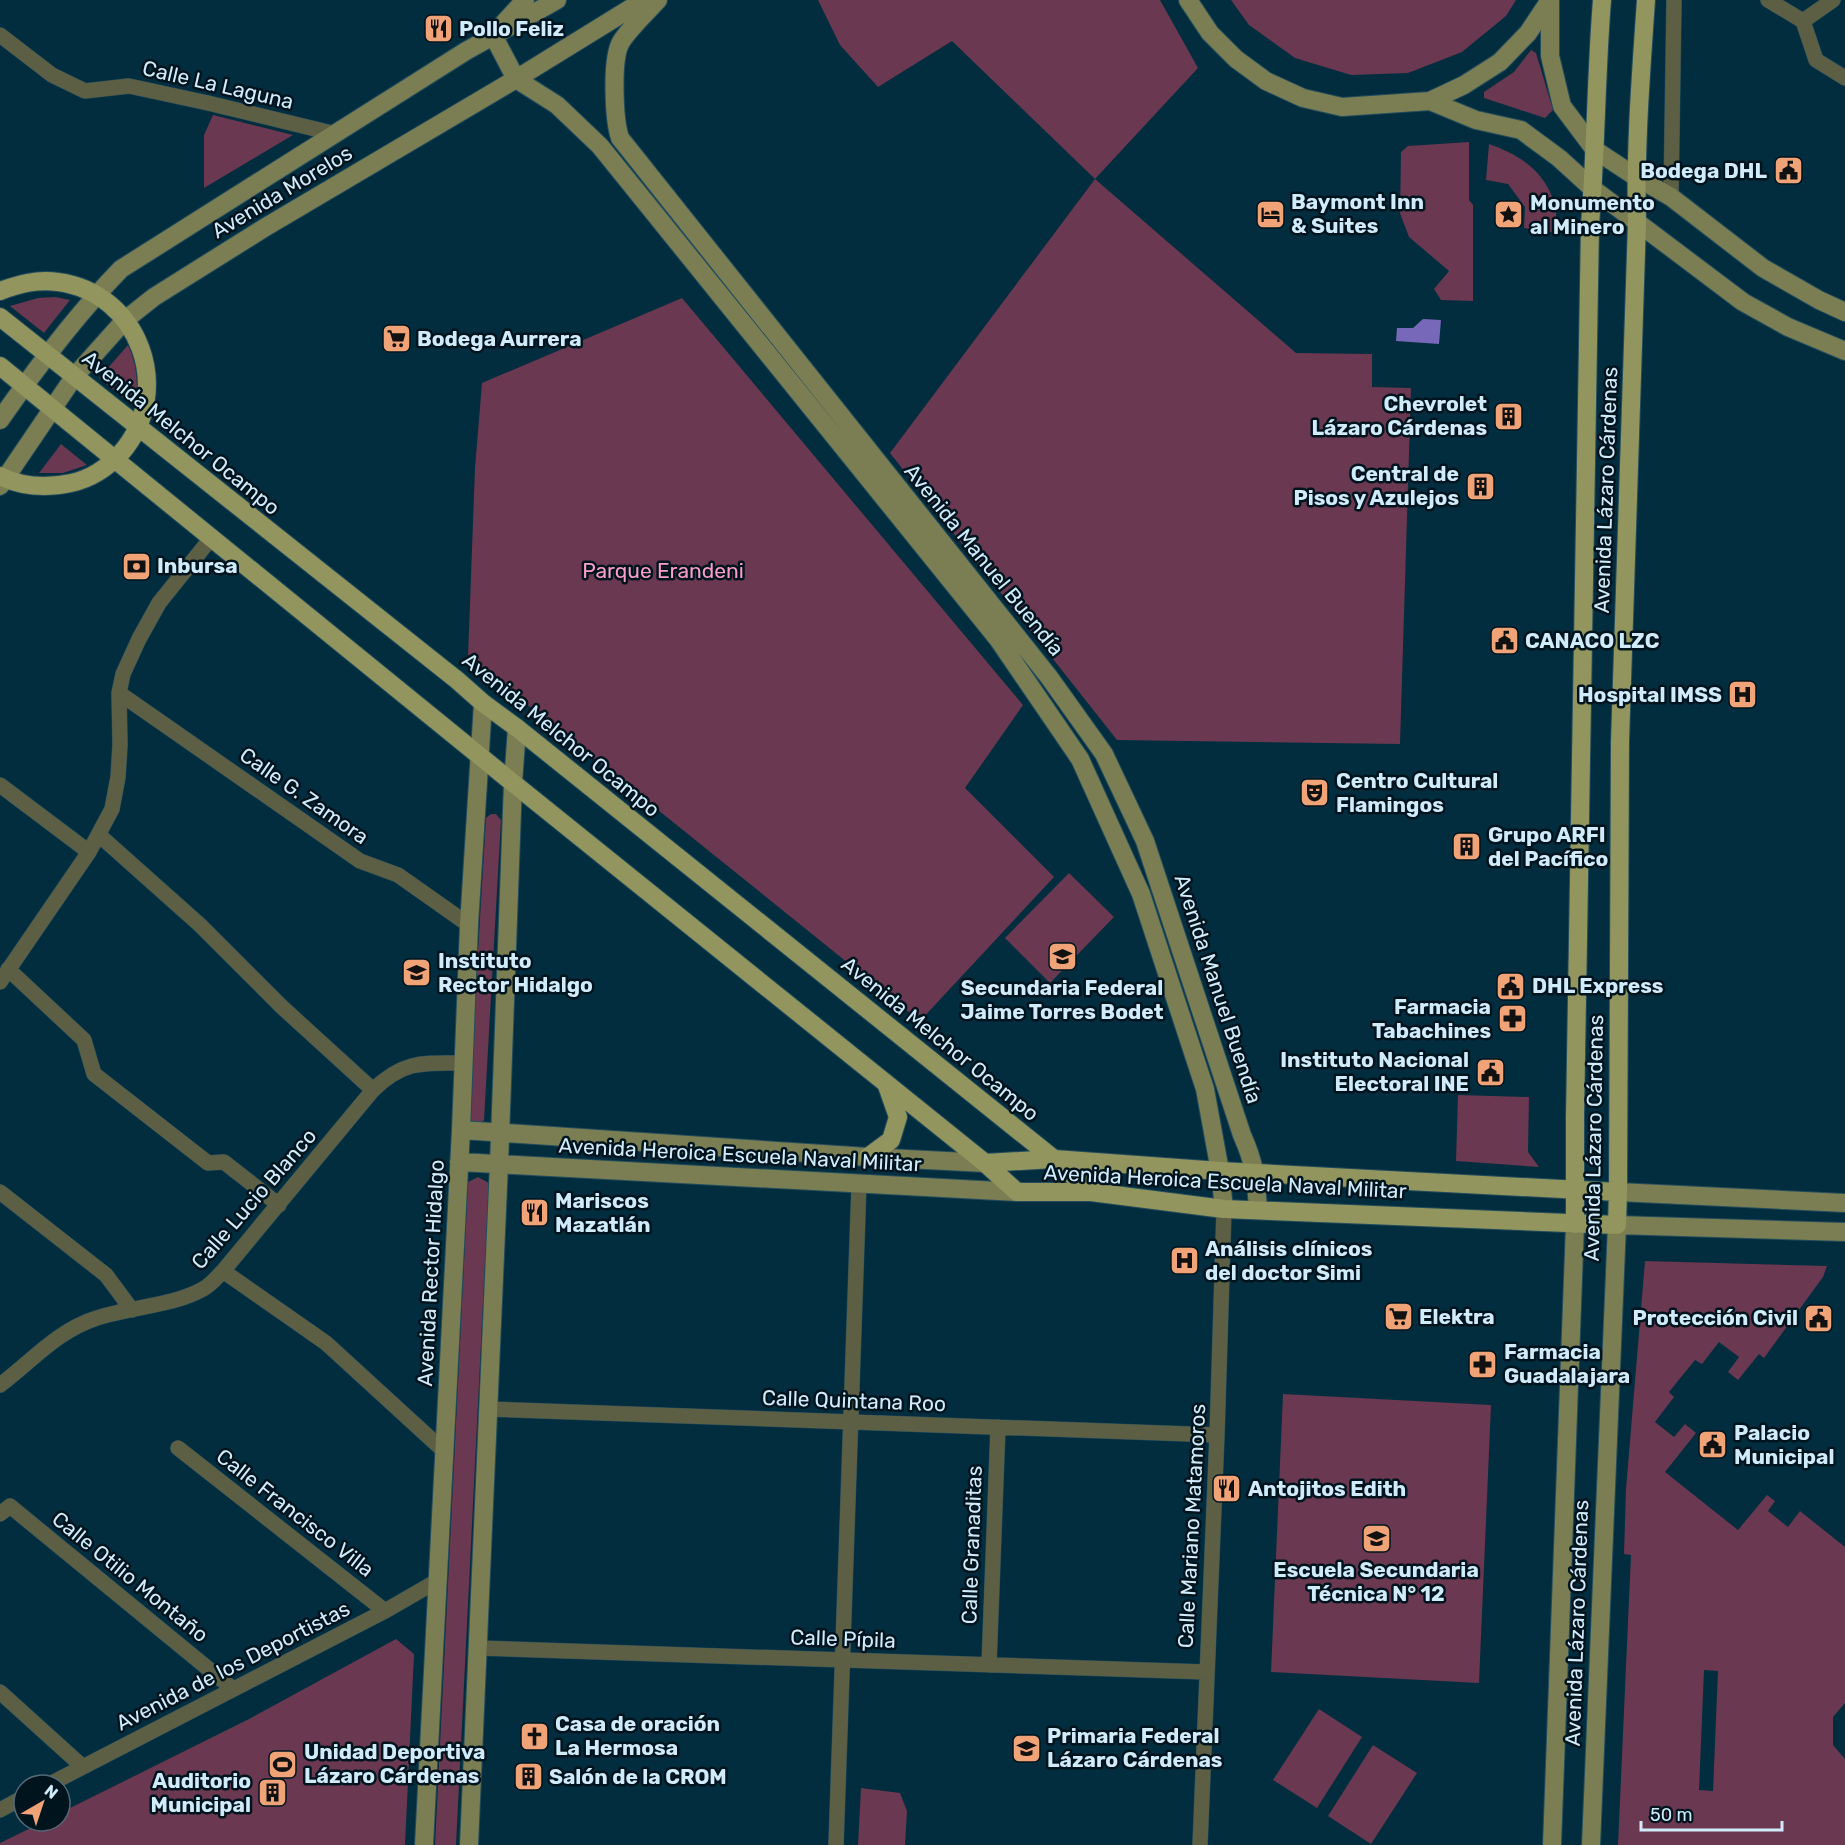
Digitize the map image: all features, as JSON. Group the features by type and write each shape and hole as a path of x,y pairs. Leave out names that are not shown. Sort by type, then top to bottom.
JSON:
{"main road":[{"name":"Avenida Lázaro Cárdenas","path":"1575,1224 1590,225 1602,0"},
{"name":"Avenida Lázaro Cárdenas","path":"1617,1226 1620,742 1637,222 1638,119 1646,0"},
{"path":"0,291 37,281 77,286 96,295 112,306 125,320 140,345 147,372 147,400 139,427 115,459 98,472 77,482 56,486 29,485 1,480"},
{"name":"Avenida Melchor Ocampo","path":"0,317 1054,1159 1090,1192"},
{"path":"0,366 985,1163 1017,1192"},
{"path":"868,1157 891,1140 898,1117 886,1083"},
{"name":"Avenida Heroica Escuela Naval Militar","path":"985,1163 1054,1159 1220,1171 1618,1192"},
{"name":"Avenida Heroica Escuela Naval Militar","path":"1017,1192 1090,1192 1224,1209 1617,1226"}],"street":[{"path":"516,79 493,35 525,0"},
{"name":"Avenida Morelos","path":"0,420 47,354 121,269 493,35 557,0"},
{"name":"Avenida Morelos","path":"1,480 74,377 125,320 154,297 264,228 516,79 644,0"},
{"name":"Avenida Manuel Buendía","path":"658,0 620,44 614,76 617,129 620,138 1049,677 1104,754 1145,841 1256,1173 1258,1209"},
{"path":"1188,0 1210,33 1236,59 1266,81 1303,98 1342,107 1430,101 1464,85 1500,62 1528,33 1550,0"},
{"path":"1550,0 1550,57 1562,106 1595,150 1671,197 1762,267 1819,300 1845,312"},
{"path":"1671,197 1674,0"},
{"path":"1768,0 1803,21 1816,60 1845,78"},
{"path":"1803,21 1833,0"},
{"name":"Calle La Laguna","path":"0,35 52,75 85,92 129,86 336,134"},
{"name":"Avenida Manuel Buendía","path":"516,79 557,105 600,146 998,639 1080,759 1141,894 1205,1089 1220,1171 1224,1209"},
{"path":"1430,101 1476,120 1521,130 1559,158 1593,189 1743,302 1788,327 1845,351"},
{"path":"212,537 159,603 123,674 119,693 118,777 112,809 90,852 4,975 84,1040 94,1074 208,1163 224,1162 279,1205"},
{"name":"Calle G. Zamora","path":"119,693 360,861 398,875 469,925"},
{"name":"Avenida Rector Hidalgo","path":"424,1845 469,925 483,703"},
{"path":"470,1845 517,728"},
{"path":"0,785 90,852"},
{"path":"99,835 200,925 282,1007 373,1090"},
{"name":"Calle Lucio Blanco","path":"2,1381 58,1337 96,1318 186,1296 205,1288 224,1271 382,1082 402,1068 428,1063 463,1063"},
{"name":"Avenida Heroica Escuela Naval Militar","path":"460,1130 985,1163"},
{"name":"Avenida Heroica Escuela Naval Militar","path":"459,1162 1017,1192"},
{"path":"836,1845 860,1184"},
{"path":"0,1192 106,1275 132,1310"},
{"name":"Avenida Heroica Escuela Naval Militar","path":"1618,1192 1845,1203"},
{"name":"Calle Mariano Matamoros","path":"1200,1845 1224,1209"},
{"name":"Avenida Lázaro Cárdenas","path":"1552,1845 1575,1224"},
{"name":"Avenida Heroica Escuela Naval Militar","path":"1617,1226 1845,1232"},
{"name":"Avenida Lázaro Cárdenas","path":"1591,1845 1617,1226"},
{"path":"224,1271 326,1343 444,1451"},
{"name":"Calle Quintana Roo","path":"488,1409 1217,1435"},
{"name":"Calle Granaditas","path":"989,1665 998,1427"},
{"name":"Calle Francisco Villa","path":"178,1448 385,1611"},
{"name":"Calle Otilio Montaño","path":"0,1514 10,1506 233,1689"},
{"name":"Avenida de los Deportistas","path":"71,1773 385,1611 437,1581"},
{"name":"Calle Pípila","path":"478,1648 1206,1672"},
{"path":"0,1692 83,1767"}],"green space":[{"path":"818,0 1160,0 1198,68 1095,179 952,41 878,87 840,45"},
{"path":"1231,0 1516,0 1506,16 1462,52 1408,73 1351,75 1295,58 1249,25"},
{"path":"1531,50 1536,53 1553,110 1545,118 1484,98 1484,92 1514,72"},
{"path":"213,115 293,135 204,188 204,135"},
{"path":"1469,142 1469,200 1473,205 1473,301 1441,300 1434,289 1449,271 1409,237 1400,213 1401,152 1408,146"},
{"path":"1489,144 1521,159 1545,183 1555,205 1557,233 1524,228 1525,207 1508,184 1486,180"},
{"path":"1095,179 1296,353 1372,354 1372,387 1411,388 1400,744 1117,740 890,453"},
{"path":"55,297 70,300 44,333 10,306 38,298"},
{"name":"Parque Erandeni","path":"682,298 1023,705 965,788 1054,877 920,1021 468,657 475,468 482,383"},
{"path":"128,345 136,375 135,407 99,378"},
{"path":"61,444 87,465 63,473 39,473"},
{"path":"491,814 496,814 501,820 484,1120 481,1123 470,1122 468,1119 486,818"},
{"path":"1069,873 1114,917 1050,983 1005,938"},
{"path":"1458,1095 1529,1097 1528,1152 1539,1167 1456,1161"},
{"path":"478,1177 489,1183 456,1845 435,1845 468,1182"},
{"path":"1645,1261 1827,1266 1823,1277 1764,1358 1759,1354 1738,1380 1728,1372 1739,1357 1719,1342 1702,1364 1695,1360 1669,1392 1674,1397 1655,1422 1674,1437 1685,1424 1696,1433 1665,1472 1738,1530 1767,1495 1775,1501 1768,1511 1788,1527 1800,1511 1845,1547 1845,1703 1833,1717 1833,1745 1845,1759 1845,1845 1618,1845 1631,1555 1624,1554 1626,1489","holes":["1704,1670 1718,1671 1713,1791 1699,1790"]},
{"path":"1283,1394 1491,1405 1479,1683 1271,1672"},
{"name":"Unidad Deportiva Lázaro Cárdenas","path":"396,1639 414,1654 405,1845 0,1845 20,1833 72,1833 72,1807 251,1718"},
{"path":"1319,1709 1362,1737 1317,1808 1273,1780"},
{"path":"1373,1745 1417,1773 1371,1844 1328,1816"},
{"path":"861,1788 900,1793 907,1811 905,1845 858,1845"}],"shaded area":[{"path":"1423,319 1441,320 1439,344 1396,341 1397,328 1413,328"}],"place":[{"name":"Pollo Feliz","path":"438,29"},
{"name":"Bodega DHL","path":"1788,171"},
{"name":"Baymont Inn & Suites","path":"1270,214"},
{"name":"Monumento al Minero","path":"1509,215"},
{"name":"Bodega Aurrera","path":"396,339"},
{"name":"Chevrolet Lázaro Cárdenas","path":"1508,416"},
{"name":"Central de Pisos y Azulejos","path":"1480,486"},
{"name":"Inbursa","path":"136,566"},
{"name":"CANACO LZC","path":"1504,641"},
{"name":"Hospital IMSS","path":"1743,695"},
{"name":"Centro Cultural Flamingos","path":"1315,793"},
{"name":"Grupo ARFI del Pacífico","path":"1467,847"},
{"name":"Secundaria Federal Jaime Torres Bodet","path":"1062,957"},
{"name":"Instituto Rector Hidalgo","path":"417,973"},
{"name":"DHL Express","path":"1511,986"},
{"name":"Farmacia Tabachines","path":"1512,1019"},
{"name":"Instituto Nacional Electoral INE","path":"1490,1072"},
{"name":"Mariscos Mazatlán","path":"534,1213"},
{"name":"Análisis clínicos del doctor Simi","path":"1184,1261"},
{"name":"Elektra","path":"1398,1317"},
{"name":"Protección Civil","path":"1819,1318"},
{"name":"Farmacia Guadalajara","path":"1483,1364"},
{"name":"Palacio Municipal","path":"1713,1445"},
{"name":"Antojitos Edith","path":"1227,1489"},
{"name":"Escuela Secundaria Técnica N° 12","path":"1376,1539"},
{"name":"Casa de oración La Hermosa","path":"534,1736"},
{"name":"Primaria Federal Lázaro Cárdenas","path":"1026,1748"},
{"name":"Unidad Deportiva Lázaro Cárdenas","path":"283,1764"},
{"name":"Salón de la CROM","path":"528,1777"},
{"name":"Auditorio Municipal","path":"272,1793"}]}
